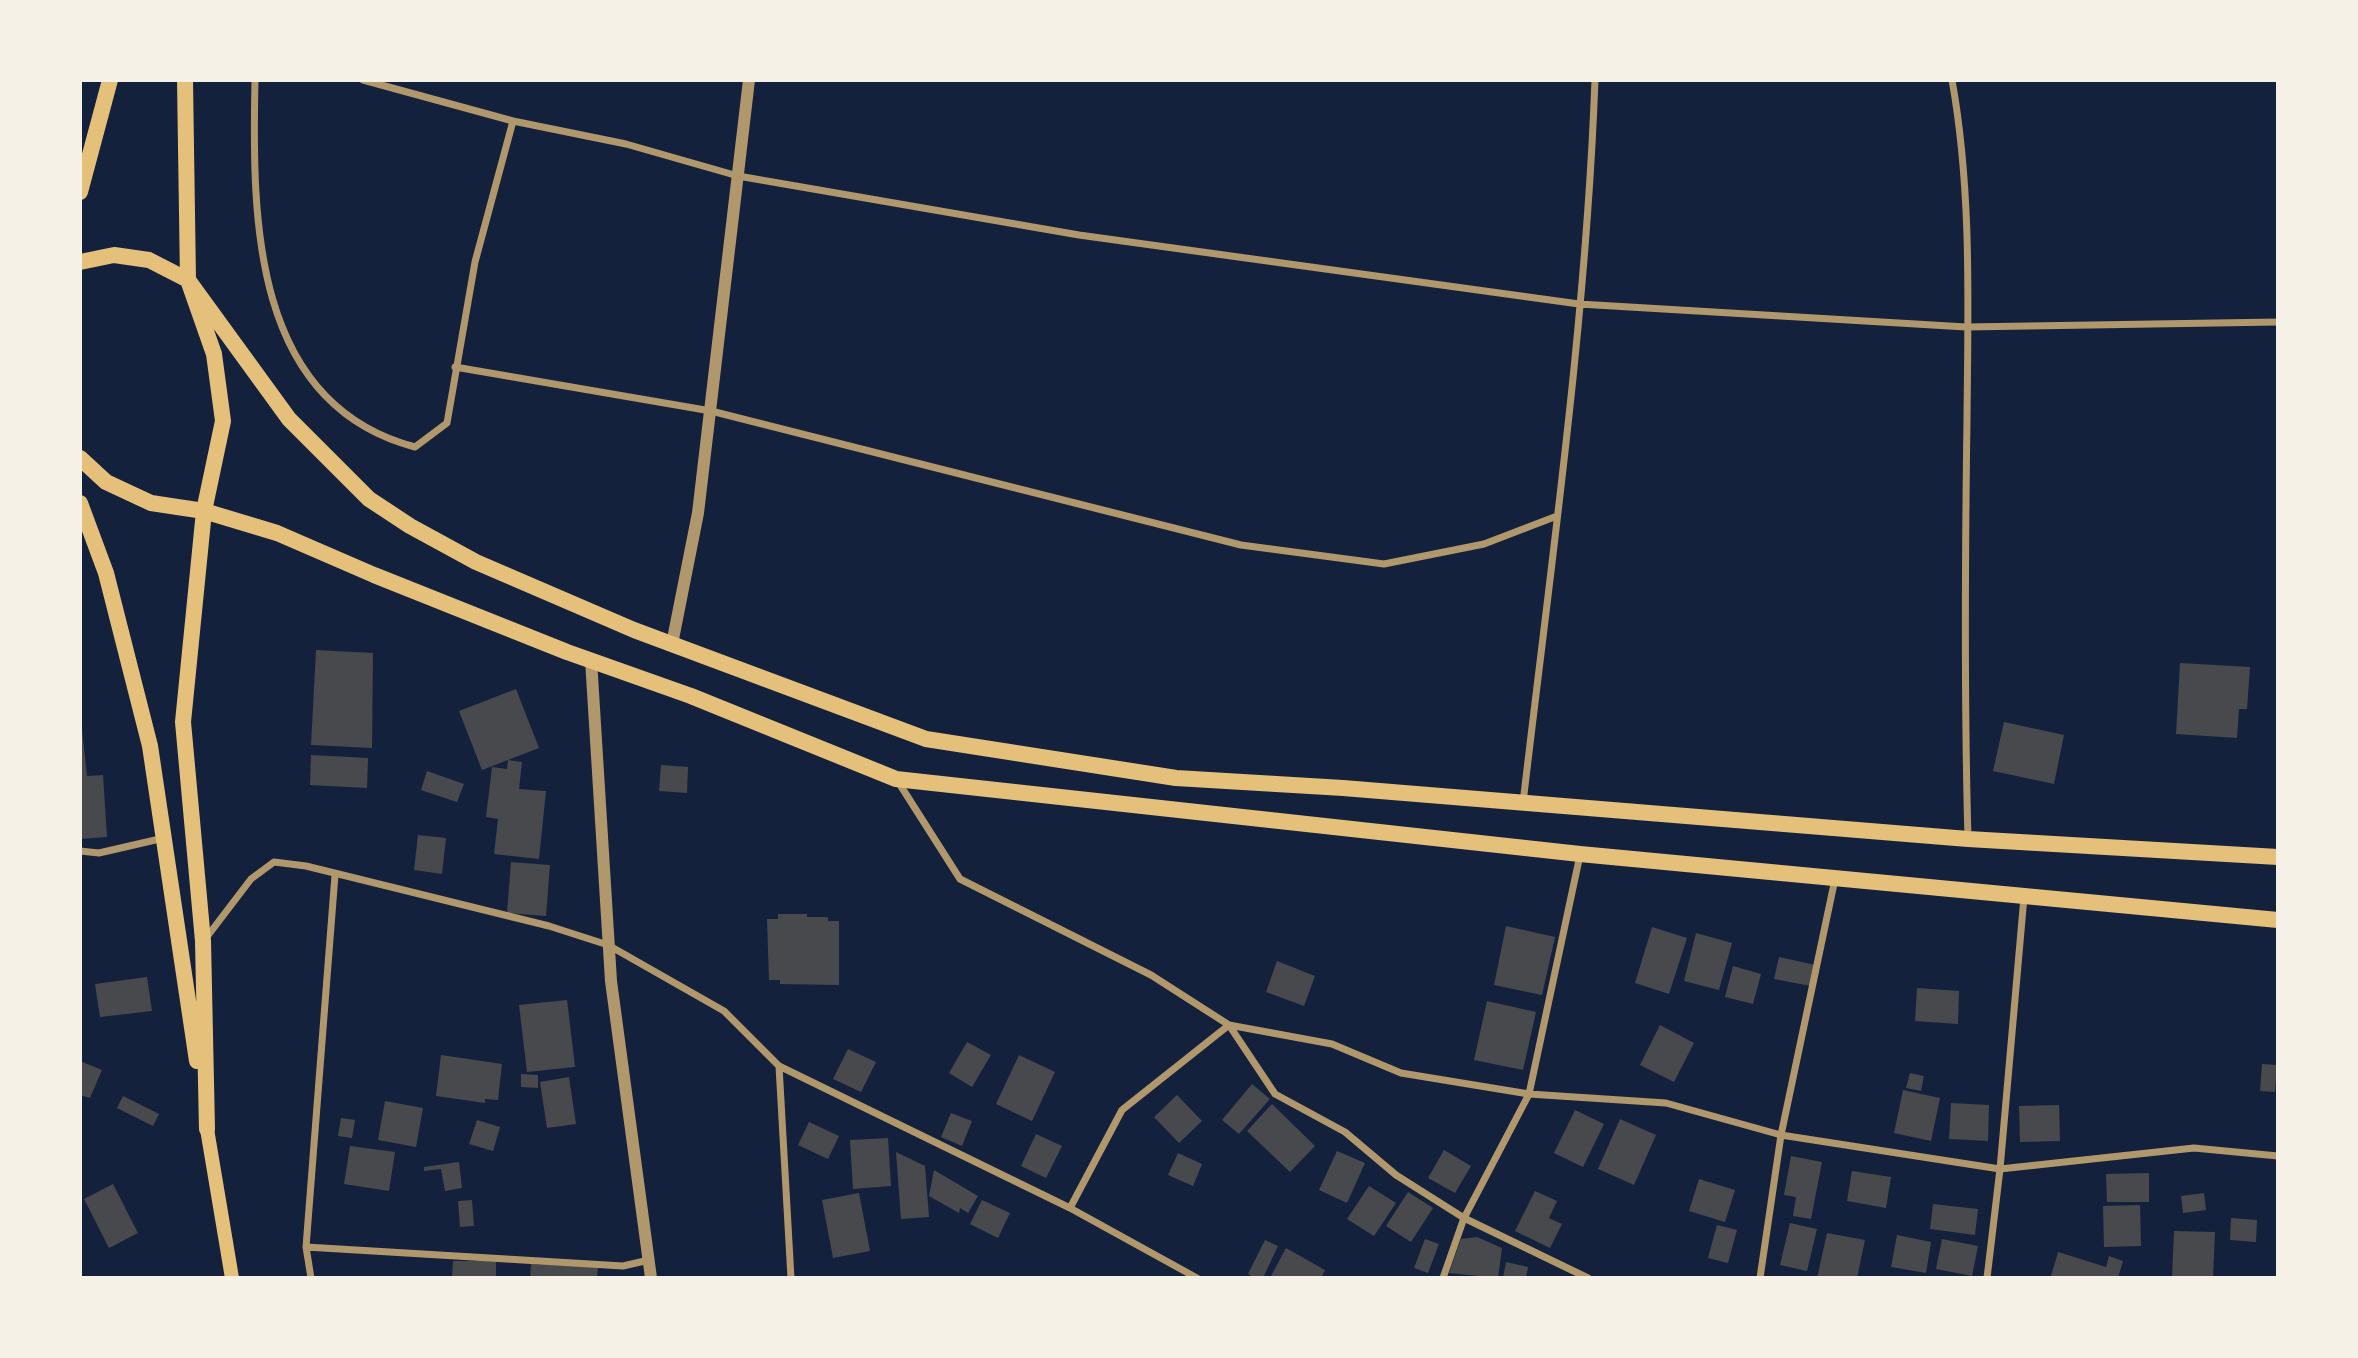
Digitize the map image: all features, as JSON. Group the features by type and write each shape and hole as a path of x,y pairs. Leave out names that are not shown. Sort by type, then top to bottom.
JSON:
{"highway":[{"path":"80,192 110,80"},
{"path":"185,80 188,280 214,354 223,421 204,511 183,722 203,941 207,1129"},
{"path":"80,262 114,255 149,260 188,280 289,419 369,499 410,526 476,562 672,644 926,739 1176,778 1968,839 2277,857"},
{"path":"80,458 106,482 151,503 204,511 277,533 374,575 590,660 691,696 896,779 1580,854 2277,920"},
{"path":"80,503 106,573 150,746 207,1129"}],"main road":[{"path":"207,1129 232,1278"}],"street":[{"path":"255,80 253,156 268,292 296,361 337,409 385,439 415,447 447,423 475,262 513,121"},
{"path":"363,80 513,121 626,144 738,176 1079,235 1579,304 1966,327 2277,322"},
{"path":"672,644 698,513 749,80"},
{"path":"1523,803 1579,304 1591,180 1595,80"},
{"path":"1952,80 1963,140 1966,327 1964,688 1968,839"},
{"path":"455,367 711,411 1241,545 1384,564 1484,544 1556,516"},
{"path":"590,660 608,945 651,1278"},
{"path":"896,779 960,879 1151,975 1229,1025 1332,1044 1401,1073 1529,1094 1666,1103 1781,1135 2000,1170 2194,1147 2277,1156"},
{"path":"80,851 99,853 164,838"},
{"path":"1443,1278 1464,1217 1529,1094 1580,854"},
{"path":"203,941 251,879 274,862 306,866 549,926 608,945 723,1012 779,1066 1070,1208 1197,1278"},
{"path":"311,1278 306,1247 335,875"},
{"path":"1760,1278 1781,1135 1835,879"},
{"path":"1987,1278 2000,1170 2024,897"},
{"path":"1070,1208 1122,1110 1229,1025"},
{"path":"1229,1025 1275,1094 1345,1132 1396,1175 1464,1217 1588,1278"},
{"path":"779,1066 791,1278"},
{"path":"306,1247 623,1266 649,1260"}],"building":[{"path":"316,650 373,653 372,748 311,745"},
{"path":"2180,663 2250,667 2247,709 2239,709 2237,738 2176,734"},
{"path":"516,689 539,748 482,770 459,711"},
{"path":"80,711 87,776 103,775 107,837 80,839"},
{"path":"2004,722 2064,735 2054,784 1993,771"},
{"path":"311,755 368,758 367,788 310,785"},
{"path":"508,760 522,762 519,789 546,791 539,859 494,854 498,819 486,817 492,767 507,769"},
{"path":"661,765 688,767 687,793 659,791"},
{"path":"427,771 464,784 457,802 421,790"},
{"path":"418,835 446,838 442,874 414,870"},
{"path":"511,862 550,865 546,916 507,913"},
{"path":"778,914 807,914 807,917 828,917 828,921 839,921 839,985 780,984 780,980 769,980 767,919 778,919"},
{"path":"1506,926 1555,937 1542,995 1494,985"},
{"path":"1652,927 1687,938 1669,994 1635,983"},
{"path":"1696,933 1732,943 1719,990 1684,981"},
{"path":"1779,957 1815,965 1811,986 1774,979"},
{"path":"1277,961 1315,976 1304,1006 1266,992"},
{"path":"1733,966 1761,974 1753,1004 1725,997"},
{"path":"147,977 152,1011 100,1017 95,984"},
{"path":"1917,988 1959,991 1958,1024 1915,1021"},
{"path":"567,1000 575,1067 527,1072 519,1005"},
{"path":"1487,1001 1536,1012 1523,1070 1474,1060"},
{"path":"1660,1025 1694,1043 1674,1082 1640,1065"},
{"path":"967,1042 991,1055 972,1087 949,1073"},
{"path":"848,1049 876,1062 861,1092 833,1079"},
{"path":"441,1055 502,1064 498,1100 485,1099 485,1103 436,1096"},
{"path":"1019,1055 1055,1072 1032,1121 996,1104"},
{"path":"80,1061 102,1070 90,1098 80,1095"},
{"path":"2262,1064 2277,1065 2275,1092 2260,1091"},
{"path":"1910,1073 1924,1076 1921,1091 1906,1088"},
{"path":"521,1074 538,1075 538,1088 521,1087"},
{"path":"569,1077 576,1124 547,1128 540,1082"},
{"path":"1252,1084 1270,1099 1239,1134 1222,1120"},
{"path":"1903,1090 1940,1098 1931,1141 1894,1133"},
{"path":"1177,1095 1202,1121 1179,1143 1154,1117"},
{"path":"123,1096 159,1114 153,1126 117,1108"},
{"path":"385,1101 423,1108 416,1147 378,1140"},
{"path":"1951,1103 1989,1105 1988,1141 1949,1139"},
{"path":"1272,1104 1315,1146 1290,1172 1247,1131"},
{"path":"2059,1105 2060,1141 2020,1142 2019,1106"},
{"path":"1575,1110 1604,1124 1583,1167 1554,1153"},
{"path":"951,1113 972,1121 962,1146 941,1137"},
{"path":"341,1118 355,1120 352,1138 338,1136"},
{"path":"1620,1119 1656,1135 1634,1185 1598,1169"},
{"path":"477,1120 500,1127 493,1151 469,1144"},
{"path":"809,1122 839,1136 828,1159 798,1145"},
{"path":"1036,1134 1062,1146 1046,1178 1021,1166"},
{"path":"888,1138 891,1186 853,1189 850,1140"},
{"path":"350,1146 395,1152 389,1191 344,1184"},
{"path":"1444,1150 1471,1166 1455,1193 1428,1178"},
{"path":"1337,1151 1365,1163 1347,1203 1319,1190"},
{"path":"896,1152 925,1166 929,1217 901,1219"},
{"path":"1178,1153 1202,1164 1193,1186 1168,1175"},
{"path":"1791,1156 1822,1162 1811,1219 1793,1216 1796,1197 1784,1195"},
{"path":"459,1162 462,1188 445,1191 441,1169 424,1171 424,1167"},
{"path":"934,1170 978,1196 968,1213 960,1208 959,1213 929,1196"},
{"path":"1852,1171 1891,1177 1886,1208 1847,1201"},
{"path":"2149,1173 2149,1202 2107,1202 2106,1174"},
{"path":"1699,1179 1735,1190 1725,1222 1689,1211"},
{"path":"113,1184 138,1233 109,1248 84,1199"},
{"path":"1369,1186 1396,1203 1374,1236 1347,1219"},
{"path":"1535,1191 1557,1201 1549,1218 1562,1224 1550,1248 1515,1231"},
{"path":"1408,1192 1433,1208 1411,1242 1386,1226"},
{"path":"859,1193 870,1251 833,1258 822,1200"},
{"path":"2204,1193 2206,1210 2183,1213 2181,1196"},
{"path":"472,1200 474,1226 460,1227 458,1201"},
{"path":"982,1200 1010,1213 998,1238 970,1224"},
{"path":"1933,1204 1978,1209 1975,1235 1930,1229"},
{"path":"2140,1205 2141,1246 2104,1247 2103,1206"},
{"path":"2231,1218 2257,1220 2256,1242 2230,1240"},
{"path":"1790,1223 1817,1229 1807,1271 1780,1265"},
{"path":"1717,1225 1737,1230 1728,1263 1708,1258"},
{"path":"2174,1231 2215,1232 2213,1278 2172,1278"},
{"path":"1827,1233 1865,1240 1857,1278 1817,1278"},
{"path":"1897,1235 1931,1242 1926,1273 1891,1267"},
{"path":"1477,1237 1502,1248 1498,1278 1449,1273 1461,1239"},
{"path":"1425,1239 1439,1244 1428,1273 1414,1268"},
{"path":"1942,1239 1978,1246 1972,1276 1936,1269"},
{"path":"1265,1240 1278,1246 1263,1278 1255,1278 1248,1274"},
{"path":"1286,1248 1325,1270 1321,1278 1270,1278"},
{"path":"2058,1252 2106,1267 2109,1256 2123,1261 2118,1278 2057,1278 2051,1276"},
{"path":"453,1261 496,1261 496,1278 452,1278"},
{"path":"1506,1262 1528,1267 1526,1278 1503,1278"},
{"path":"531,1264 598,1267 597,1278 530,1278"}]}
